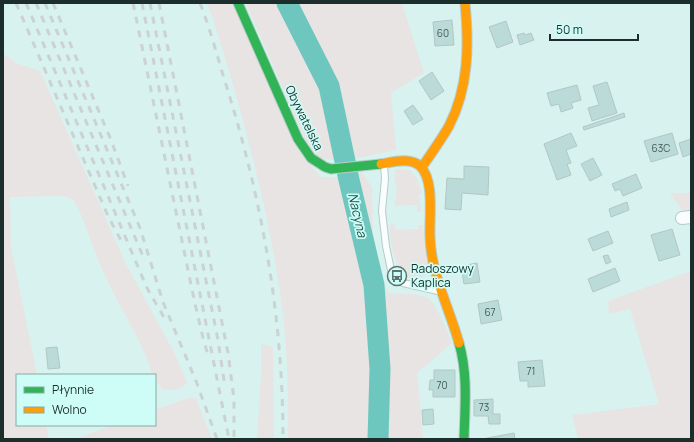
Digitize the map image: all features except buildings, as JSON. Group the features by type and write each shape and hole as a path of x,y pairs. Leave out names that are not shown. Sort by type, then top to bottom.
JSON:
{"street":[{"name":"Obywatelska","path":"238,3 298,139 307,154 317,164 324,167 339,169 406,161 418,164 422,167"},
{"path":"464,439 465,380 461,352 442,292 430,244 427,180 422,167 449,126 464,86 467,59 465,3"}],"lane":[{"path":"384,163 385,179 382,211 386,246 391,270 403,283 442,292"}],"shaded area":[{"path":"207,3 232,3 314,170 322,177 344,177 371,285 373,439 288,439 285,330 271,239 245,127"},
{"path":"246,3 279,3 324,85 340,161 313,157"},
{"path":"290,3 402,3 424,73 391,93 396,150 349,160 331,85"},
{"path":"3,53 16,63 40,71 126,264 175,354 187,383 178,389 166,390 162,389 156,380 156,374 152,374 144,351 115,297 79,210 73,200 64,196 10,197 11,247 37,374 16,374 16,426 46,426 49,439 3,439"},
{"path":"396,169 410,170 417,179 422,193 419,194 421,212 417,212 417,205 394,206 397,189 394,177"},
{"path":"360,170 372,187 373,237 382,279 389,293 417,295 426,297 430,300 438,311 452,343 417,373 423,439 384,439 385,373 380,309 351,173"},
{"path":"670,193 691,193 691,223"},
{"path":"390,223 394,223 395,230 418,229 418,225 423,225 429,270 425,276 410,279 396,261 392,246"},
{"path":"691,271 691,439 578,439 572,415 659,404 630,309 609,314 608,301"},
{"path":"261,344 273,347 274,439 257,439 261,373"},
{"path":"188,398 196,398 212,439 75,439 110,426 156,426 156,410"}],"waterway":[{"name":"Nacyna","path":"287,3 329,86 349,180 374,285 380,369 378,439"}],"railway":[{"path":"16,3 108,216 124,246"},
{"path":"26,3 147,288 166,321"},
{"path":"36,3 145,261"},
{"path":"45,3 140,228 163,302 196,381 217,439"},
{"path":"53,3 111,140 128,186"},
{"path":"133,3 195,304 209,358"},
{"path":"142,3 229,439"},
{"path":"150,3 218,340 225,387"},
{"path":"159,3 228,353 234,399 234,439"},
{"path":"200,3 236,120 259,210 274,300 279,346 283,439"}],"traffic: fast":[{"path":"238,3 298,139 311,158 331,169 381,164"},
{"path":"459,343 465,378 464,439"}],"traffic: slow":[{"path":"422,167 449,126 456,111 464,81 467,50 465,3"},
{"path":"381,164 406,161 416,163 425,172 428,180 430,200 431,251 437,277 459,343"}],"place":[{"name":"Radoszowy Kaplica","path":"397,276"}]}
